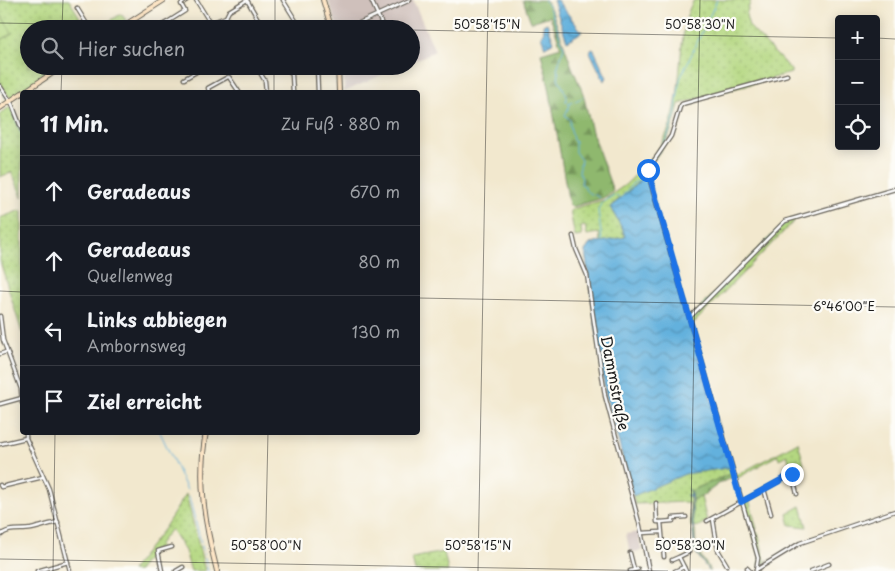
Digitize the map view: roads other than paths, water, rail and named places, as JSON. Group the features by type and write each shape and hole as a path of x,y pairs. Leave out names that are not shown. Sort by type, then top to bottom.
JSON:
{"main road":[{"path":"133,20 164,0"},
{"path":"323,0 327,20"},
{"path":"27,90 50,75"},
{"path":"338,75 339,90"},
{"path":"0,108 20,95"},
{"path":"206,435 202,466 203,502 217,571"}],"street":[{"path":"171,20 185,11 181,4 187,0"},
{"path":"202,0 197,1 210,20"},
{"path":"238,0 240,4"},
{"path":"218,20 226,18 229,11 247,0 259,20"},
{"path":"283,0 295,20"},
{"path":"371,0 380,20"},
{"path":"365,20 410,0"},
{"path":"77,8 84,20"},
{"path":"184,79 191,75"},
{"path":"261,75 265,81 266,90"},
{"path":"292,75 292,90"},
{"path":"317,75 318,90"},
{"path":"756,571 758,558 647,168 668,141 682,104 787,75"},
{"path":"208,90 208,88 228,77 238,90"},
{"path":"0,86 10,101 20,125"},
{"path":"690,317 785,220 895,189"},
{"name":"Dammstraße","path":"573,236 576,249 587,275 605,396 642,534 649,571"},
{"path":"0,316 1,332 6,352 20,387"},
{"path":"0,354 6,352"},
{"path":"0,404 20,399"},
{"path":"0,444 26,438 51,494 70,571"},
{"path":"707,521 792,474 797,494"},
{"path":"0,485 1,487 43,477"},
{"path":"764,489 771,514"},
{"path":"656,503 657,522 660,522 664,557"},
{"path":"756,571 800,544 895,511"},
{"path":"660,522 673,521 673,518 686,516"},
{"path":"713,519 718,550 727,565"},
{"path":"0,536 2,533 15,529 30,529 58,522"},
{"path":"642,534 661,532"},
{"path":"162,571 158,551 172,547"},
{"path":"672,560 689,552"},
{"path":"630,553 632,570 638,569"},
{"path":"679,557 686,571"},
{"path":"37,571 68,562"},
{"path":"811,571 829,564"},
{"path":"158,571 161,566"},
{"path":"176,571 183,567"},
{"path":"675,571 684,567"},
{"path":"747,568 750,571"}],"water":[{"path":"553,0 557,0 582,32 567,41"},
{"path":"547,23 554,42 545,47 541,36 544,31 543,25"},
{"path":"592,49 607,78 604,81 590,52"},
{"path":"647,174 731,469 685,474 633,496 605,392 585,251 590,244 625,237 610,207"},
{"path":"689,489 691,494 695,550 709,571 694,550 691,497 686,495 690,495"}],"waterway":[{"path":"545,0 564,47 557,69 558,78 567,96 566,102 570,105 565,115 570,120 573,140 575,142 575,152 581,160 579,172 582,179 581,184 585,186 588,193 599,198"},
{"path":"647,165 667,138 675,115 680,79 717,0"},
{"path":"0,89 6,98"},
{"path":"569,104 584,97"},
{"path":"11,106 17,123"},
{"path":"18,125 20,130"},
{"path":"601,203 614,195 622,197 632,184 642,178 645,168"},
{"path":"601,204 598,210 602,241"},
{"path":"761,248 786,222"},
{"path":"727,282 759,250"},
{"path":"693,318 725,284"},
{"path":"161,435 187,490"},
{"path":"189,497 201,543"},
{"path":"202,546 208,571"}]}
